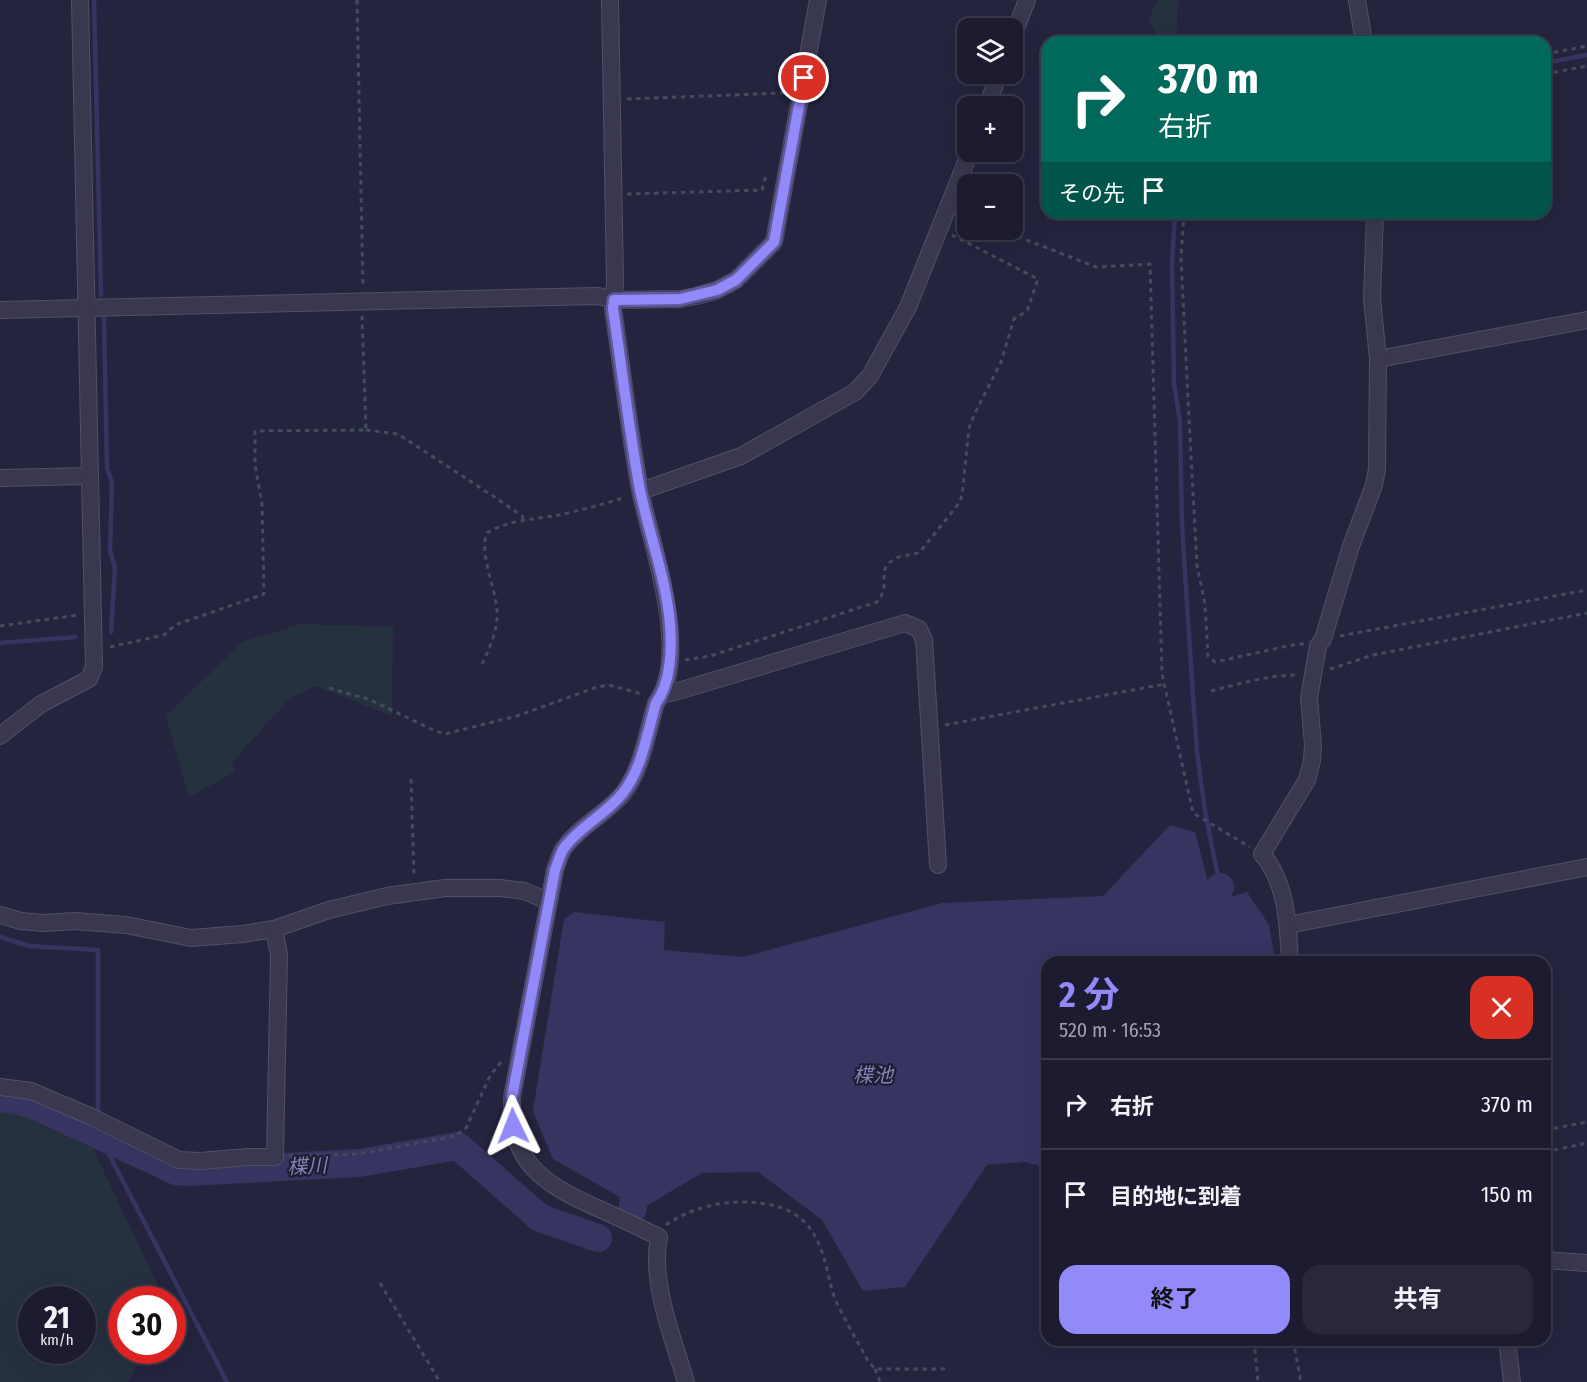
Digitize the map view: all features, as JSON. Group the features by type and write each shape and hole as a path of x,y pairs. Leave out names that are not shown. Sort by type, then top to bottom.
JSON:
{"street":[{"path":"0,736 41,704 89,679 94,667 80,0"},
{"path":"610,0 615,282 613,309 641,491 670,624 669,662 661,697 635,774 624,793 605,813 574,835 562,850 555,870 512,1097 513,1126 529,1163 542,1178 563,1192 659,1237 657,1268 661,1292 686,1382"},
{"path":"0,310 598,296 614,300 680,299 717,290 736,280 774,242 818,0"},
{"path":"1021,18 1028,0"},
{"path":"1357,0 1363,36"},
{"path":"641,491 741,456 855,392 870,376 908,307 966,162"},
{"path":"1290,956 1288,925 1280,885 1269,862 1262,854 1307,780 1313,746 1309,698 1313,674 1351,546 1374,484 1377,469 1378,359 1372,298 1375,219"},
{"path":"1378,359 1587,320"},
{"path":"0,478 89,476"},
{"path":"661,697 905,623 919,629 924,640 938,865"},
{"path":"1288,925 1587,867"},
{"path":"0,915 44,924 74,921 126,925 191,938 274,929 329,910 387,896 445,888 500,888 524,891 548,901"},
{"path":"0,1087 31,1091 179,1160 275,1157 279,955 274,929"},
{"path":"1551,1260 1587,1263"},
{"path":"1508,1346 1512,1382"}],"path":[{"path":"357,0 366,430"},
{"path":"1551,53 1587,46"},
{"path":"1551,73 1587,66"},
{"path":"612,100 782,92 801,98"},
{"path":"614,194 762,190 766,175"},
{"path":"1184,219 1181,258 1197,566 1205,604 1208,656 1215,662 1297,644 1321,643 1587,590"},
{"path":"669,662 710,656 877,602 883,592 883,573 886,566 900,556 915,555 920,552 960,502 969,428 1001,362 1014,319 1027,311 1038,279 939,229"},
{"path":"1023,239 1096,267 1150,264 1162,674 1194,813 1262,854"},
{"path":"93,649 120,646 164,635 175,625 264,594 262,504 255,465 255,431 366,430 398,434 496,498 522,516 524,521"},
{"path":"482,664 494,633 497,614 484,544 488,533 494,528 601,505 641,491"},
{"path":"1211,690 1284,675 1313,674 1373,655 1587,613"},
{"path":"0,626 92,614"},
{"path":"929,728 1165,684"},
{"path":"329,688 370,700 445,734 517,716 597,687 609,685 661,697"},
{"path":"411,779 412,857 416,892"},
{"path":"275,1157 357,1154 451,1137 460,1133 468,1125 490,1076 502,1060"},
{"path":"1551,1129 1587,1122"},
{"path":"1551,1151 1587,1143"},
{"path":"659,1237 666,1226 679,1216 712,1205 736,1202 771,1204 796,1214 804,1220 816,1237 835,1298 880,1382"},
{"path":"380,1283 440,1382"},
{"path":"1255,1346 1258,1382"},
{"path":"1294,1346 1301,1382"},
{"path":"875,1369 943,1370 949,1366"}],"shaded area":[{"path":"1157,0 1178,0 1176,36 1155,36 1149,20"},
{"path":"301,624 393,627 392,716 316,686 290,698 232,762 235,772 189,797 166,716 242,642"},
{"path":"0,1109 15,1112 90,1142 158,1286 108,1286 108,1364 138,1364 128,1382 0,1382"}],"water":[{"name":"楪池","path":"1170,825 1195,832 1210,890 1220,900 1247,892 1269,925 1274,956 1041,956 1041,1166 1025,1162 987,1165 905,1287 863,1291 822,1220 758,1172 702,1173 641,1209 553,1159 533,1111 564,919 574,912 665,922 664,950 743,957 942,903 1103,896"}],"waterway":[{"path":"94,0 101,295"},
{"path":"1551,62 1587,55"},
{"path":"1175,219 1172,263 1174,383 1180,422 1182,525 1192,682 1197,752 1205,811 1220,887"},
{"path":"104,318 107,468 112,483 110,551 115,568 111,632"},
{"path":"0,643 75,637"},
{"name":"楪池","path":"1174,956 1220,887"},
{"path":"0,937 29,946 98,950 98,1117"},
{"name":"楪川","path":"0,1098 34,1105 176,1171 359,1163 458,1146 540,1218 598,1238"},
{"path":"98,1125 98,1133 227,1382"},
{"name":"楪池","path":"632,1210 640,1166"}],"route":[{"path":"513,1126 512,1097 555,870 562,850 574,835 605,813 624,793 635,774 656,703 663,694 669,662 670,624 641,491 613,309 614,300 680,299 717,290 736,280 774,242 778,231 804,78"}]}
